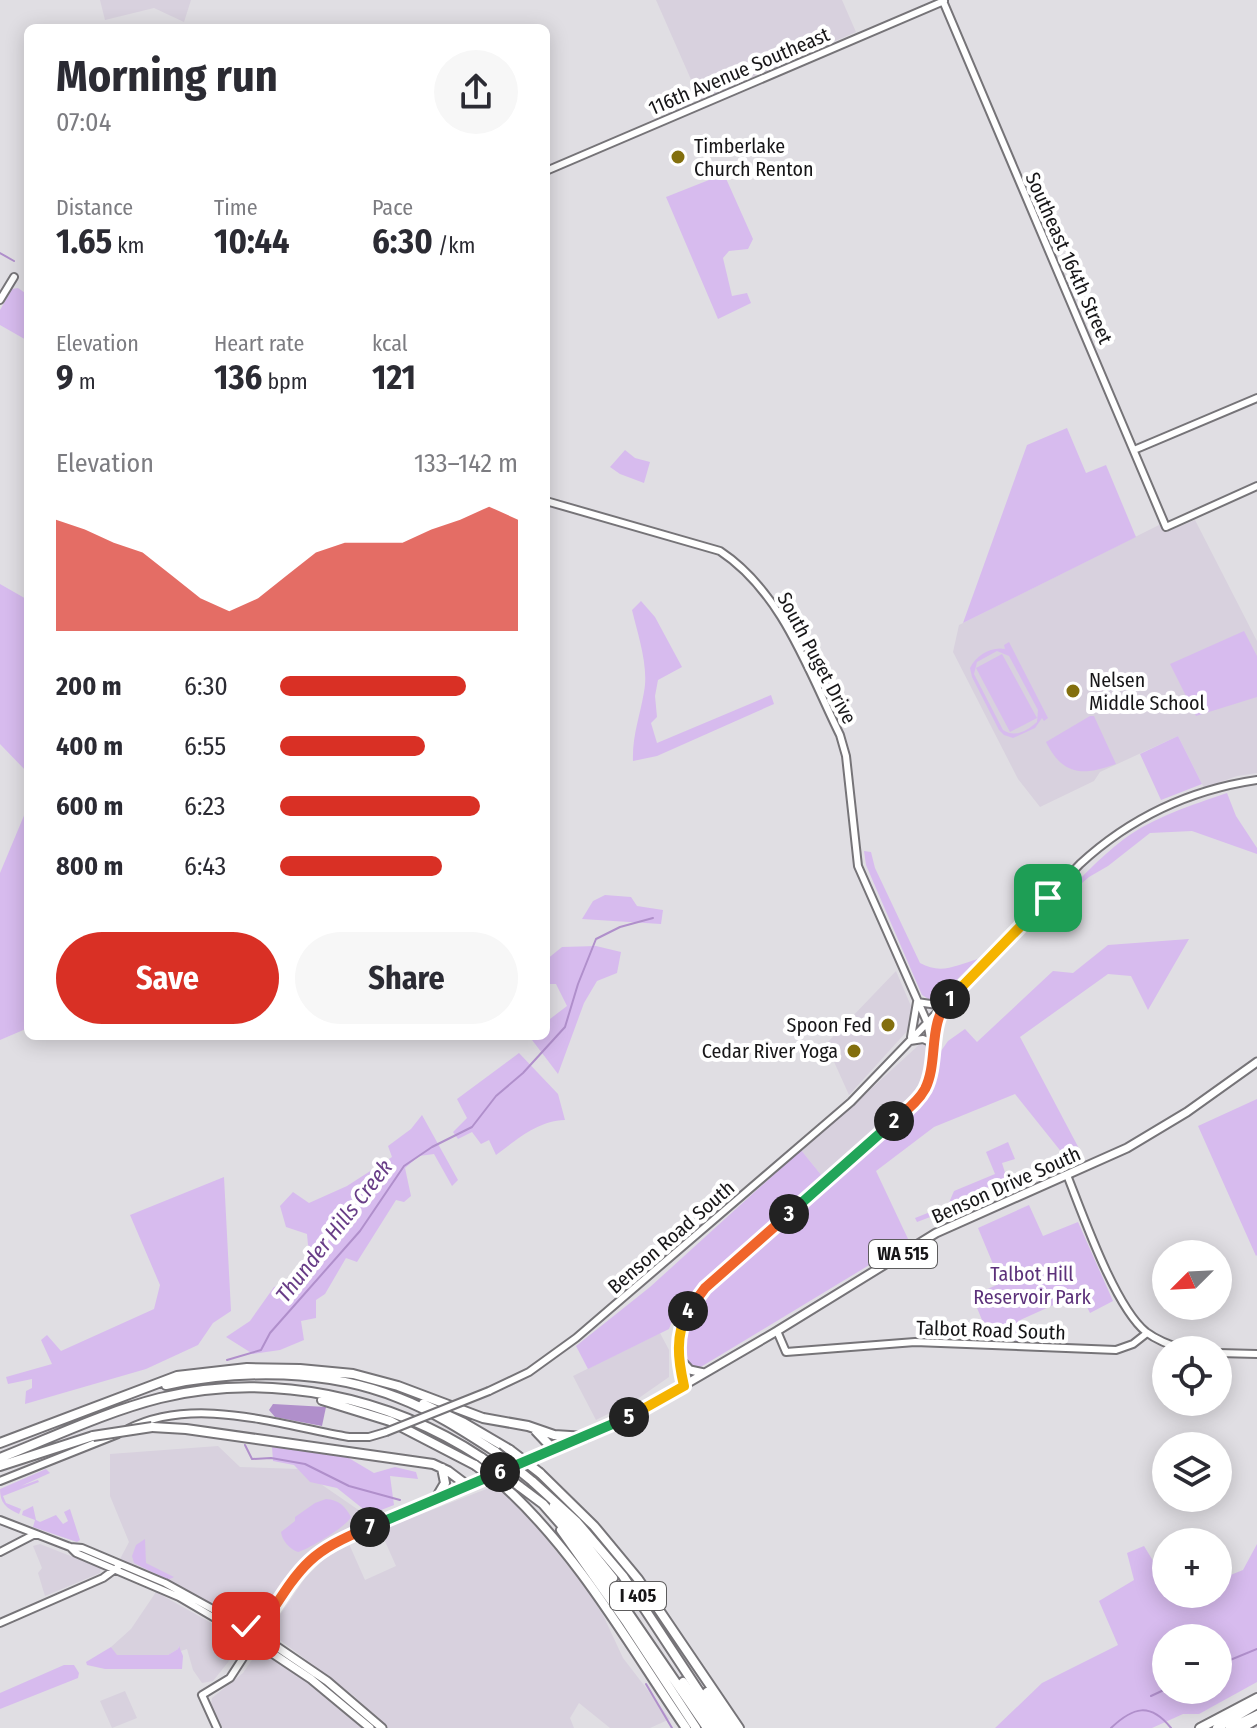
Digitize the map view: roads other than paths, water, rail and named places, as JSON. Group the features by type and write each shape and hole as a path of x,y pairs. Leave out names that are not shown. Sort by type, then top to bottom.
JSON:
{"highway":[{"path":"120,1398 177,1376 214,1370 300,1369 353,1374 483,1418 554,1435 586,1437"},
{"name":"I 405","path":"0,1443 120,1398 179,1382 250,1375 310,1376 340,1380 399,1398 443,1419 496,1452 566,1510 610,1558 723,1728"},
{"path":"255,1388 361,1410 415,1432 475,1465 505,1487 570,1555 684,1728"},
{"path":"0,1458 142,1403 200,1391 255,1388 328,1396 382,1408 454,1439 543,1504 584,1549 714,1728"},
{"path":"399,1398 452,1416 510,1450 540,1473 594,1526 638,1579 739,1728"},
{"path":"520,1425 545,1438 554,1450"},
{"path":"0,1466 93,1436 152,1427 404,1459 442,1467 468,1486"},
{"path":"435,1500 445,1483 442,1467"},
{"path":"536,1484 593,1551 707,1728"},
{"name":"I 405","path":"519,1486 582,1558 696,1728"},
{"path":"672,1648 685,1660 731,1728"},
{"path":"1200,1728 1257,1698"},
{"path":"1217,1728 1257,1704"},
{"path":"1230,1728 1257,1717"},
{"path":"1242,1728 1257,1717"}],"main road":[{"name":"Benson Drive South","path":"684,1386 936,1233 1152,1134 1257,1062"},
{"path":"679,1358 690,1370 706,1373"},
{"name":"WA 515","path":"256,1637 298,1571 324,1548 586,1437 684,1386"},
{"path":"267,1619 276,1646"},
{"path":"256,1637 276,1646 305,1669 350,1705 370,1728"},
{"path":"256,1637 305,1669 329,1693 334,1692 382,1728"}],"street":[{"name":"116th Avenue Southeast","path":"550,169 944,0"},
{"name":"Southeast 164th Street","path":"944,0 1166,527 1257,486"},
{"path":"0,300 14,277"},
{"path":"1134,450 1257,398"},
{"name":"South Puget Drive","path":"550,502 708,546 740,564 775,605 840,735 846,756 858,866 927,1022 932,1043 931,1071 919,1098 705,1288 680,1328 679,1358 684,1386"},
{"name":"Benson Road South","path":"0,1481 148,1420 170,1414 210,1413 349,1437 369,1437 512,1382 622,1302 851,1102 1080,864 1116,833 1182,799 1233,783 1257,780"},
{"path":"917,1002 944,1006 932,1043 923,1039 910,1041 917,1002"},
{"path":"1067,1175 1122,1302 1152,1336"},
{"name":"Talbot Road South","path":"777,1331 786,1352 915,1342 1116,1350 1133,1344 1147,1333"},
{"path":"1232,1353 1257,1354"},
{"path":"2,1522 70,1547 76,1553 118,1566 256,1637 238,1668 213,1690 202,1695 217,1728"},
{"path":"0,1552 35,1534"},
{"path":"0,1623 103,1578 118,1566"},
{"path":"209,1710 213,1690"}],"waterway":[{"path":"0,253 14,261"},
{"name":"Thunder Hills Creek","path":"227,1360 261,1350 270,1333 360,1231 404,1166 432,1147 472,1127 496,1096 523,1073 565,1027 596,939 620,927 653,918"},
{"name":"Thunder Hills Creek","path":"245,1445 252,1459 271,1458 305,1464 349,1486 400,1500"},
{"path":"1232,1659 1257,1649"},
{"path":"646,1684 672,1728"},
{"path":"1111,1728 1127,1715 1141,1710 1156,1714 1171,1728"}],"place":[{"name":"Timberlake Church Renton","path":"678,157"},
{"name":"Nelsen Middle School","path":"1073,691"},
{"name":"Spoon Fed","path":"888,1025"},
{"name":"Cedar River Yoga","path":"854,1051"}],"park label":[{"name":"Talbot Hill Reservoir Park","path":"1032,1286"}]}
